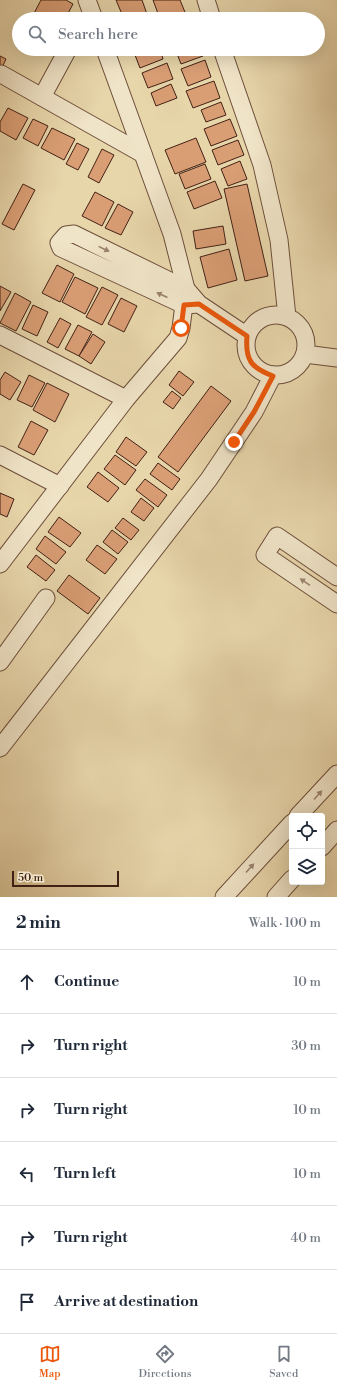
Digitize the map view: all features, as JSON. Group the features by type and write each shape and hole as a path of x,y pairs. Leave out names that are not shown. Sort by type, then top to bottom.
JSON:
{"street":[{"path":"206,0 210,12"},
{"path":"42,97 64,56"},
{"path":"0,564 126,399 178,338 190,300 172,234 108,56"},
{"path":"224,56 262,165 279,240 287,317"},
{"path":"1,74 143,154"},
{"path":"190,300 61,248 59,243 66,235 74,234 190,300 247,336"},
{"path":"271,315 287,317 299,326 306,339 305,354 298,366 287,374 273,376 260,371 250,362 246,349 247,336 256,322 266,317 271,315"},
{"path":"0,335 126,399"},
{"path":"305,354 337,358"},
{"path":"0,748 209,479 254,412 273,376"},
{"path":"0,455 60,486"},
{"path":"337,577 277,536 265,555 337,604"},
{"path":"0,662 46,598"},
{"path":"301,813 337,774"},
{"path":"224,897 289,826"},
{"path":"325,844 337,830"},
{"path":"276,897 289,882"}],"building":[{"path":"41,0 66,0 73,4 69,12 35,12"},
{"path":"116,0 142,0 146,12 121,12"},
{"path":"153,0 180,0 185,12 157,12"},
{"path":"0,56 6,59 0,72"},
{"path":"135,56 162,56 163,59 140,68"},
{"path":"178,56 203,56 181,64"},
{"path":"205,60 211,77 188,86 181,69"},
{"path":"167,63 173,79 148,88 142,73"},
{"path":"214,81 220,98 193,108 186,91"},
{"path":"171,84 177,98 156,106 151,93"},
{"path":"221,102 226,115 206,122 201,110"},
{"path":"8,108 28,118 16,140 0,131 0,122"},
{"path":"33,119 48,126 38,146 23,138"},
{"path":"230,119 237,136 211,146 204,129"},
{"path":"52,128 75,139 64,160 41,148"},
{"path":"196,138 206,162 175,174 165,150"},
{"path":"238,140 244,155 218,165 212,150"},
{"path":"77,143 89,149 78,170 66,164"},
{"path":"102,149 114,155 99,183 88,177"},
{"path":"240,161 247,179 228,186 221,169"},
{"path":"205,164 211,179 185,189 179,174"},
{"path":"215,181 222,198 194,209 187,192"},
{"path":"23,184 35,190 14,230 2,224"},
{"path":"247,184 268,276 245,281 224,189"},
{"path":"95,192 114,202 102,226 82,216"},
{"path":"118,204 133,212 121,235 105,228"},
{"path":"223,226 226,244 196,249 193,231"},
{"path":"229,249 237,280 208,288 200,257"},
{"path":"57,265 74,274 60,302 42,293"},
{"path":"75,277 98,288 85,314 62,302"},
{"path":"0,286 11,292 0,311"},
{"path":"102,287 118,295 102,325 86,317"},
{"path":"15,293 31,302 16,331 0,323"},
{"path":"121,298 137,306 124,332 108,324"},
{"path":"33,305 48,312 37,336 22,329"},
{"path":"60,318 71,324 58,348 47,342"},
{"path":"78,325 92,332 79,356 65,349"},
{"path":"93,334 105,342 91,364 79,356"},
{"path":"179,371 194,382 183,396 169,385"},
{"path":"5,372 21,382 10,400 0,394 0,380"},
{"path":"29,375 45,383 32,407 17,400"},
{"path":"47,383 69,394 55,422 33,410"},
{"path":"211,386 231,401 178,472 158,457"},
{"path":"172,391 181,398 173,409 163,402"},
{"path":"31,421 48,430 34,455 18,447"},
{"path":"126,437 147,452 136,466 116,452"},
{"path":"115,455 136,470 125,485 104,469"},
{"path":"158,463 180,479 172,490 150,474"},
{"path":"98,472 119,488 108,502 87,487"},
{"path":"145,479 167,495 158,507 136,490"},
{"path":"0,493 14,499 7,517 0,514"},
{"path":"141,498 154,508 144,521 131,512"},
{"path":"59,517 81,533 70,547 48,532"},
{"path":"123,518 139,530 131,540 115,528"},
{"path":"112,530 128,542 118,554 103,542"},
{"path":"45,536 66,552 56,564 36,549"},
{"path":"97,545 117,559 105,574 86,560"},
{"path":"36,555 55,570 46,581 27,567"},
{"path":"69,575 100,598 88,614 57,591"}],"route":[{"path":"181,328 184,305 199,304 247,336 246,349 250,362 260,371 273,376 254,412 234,442"}]}
